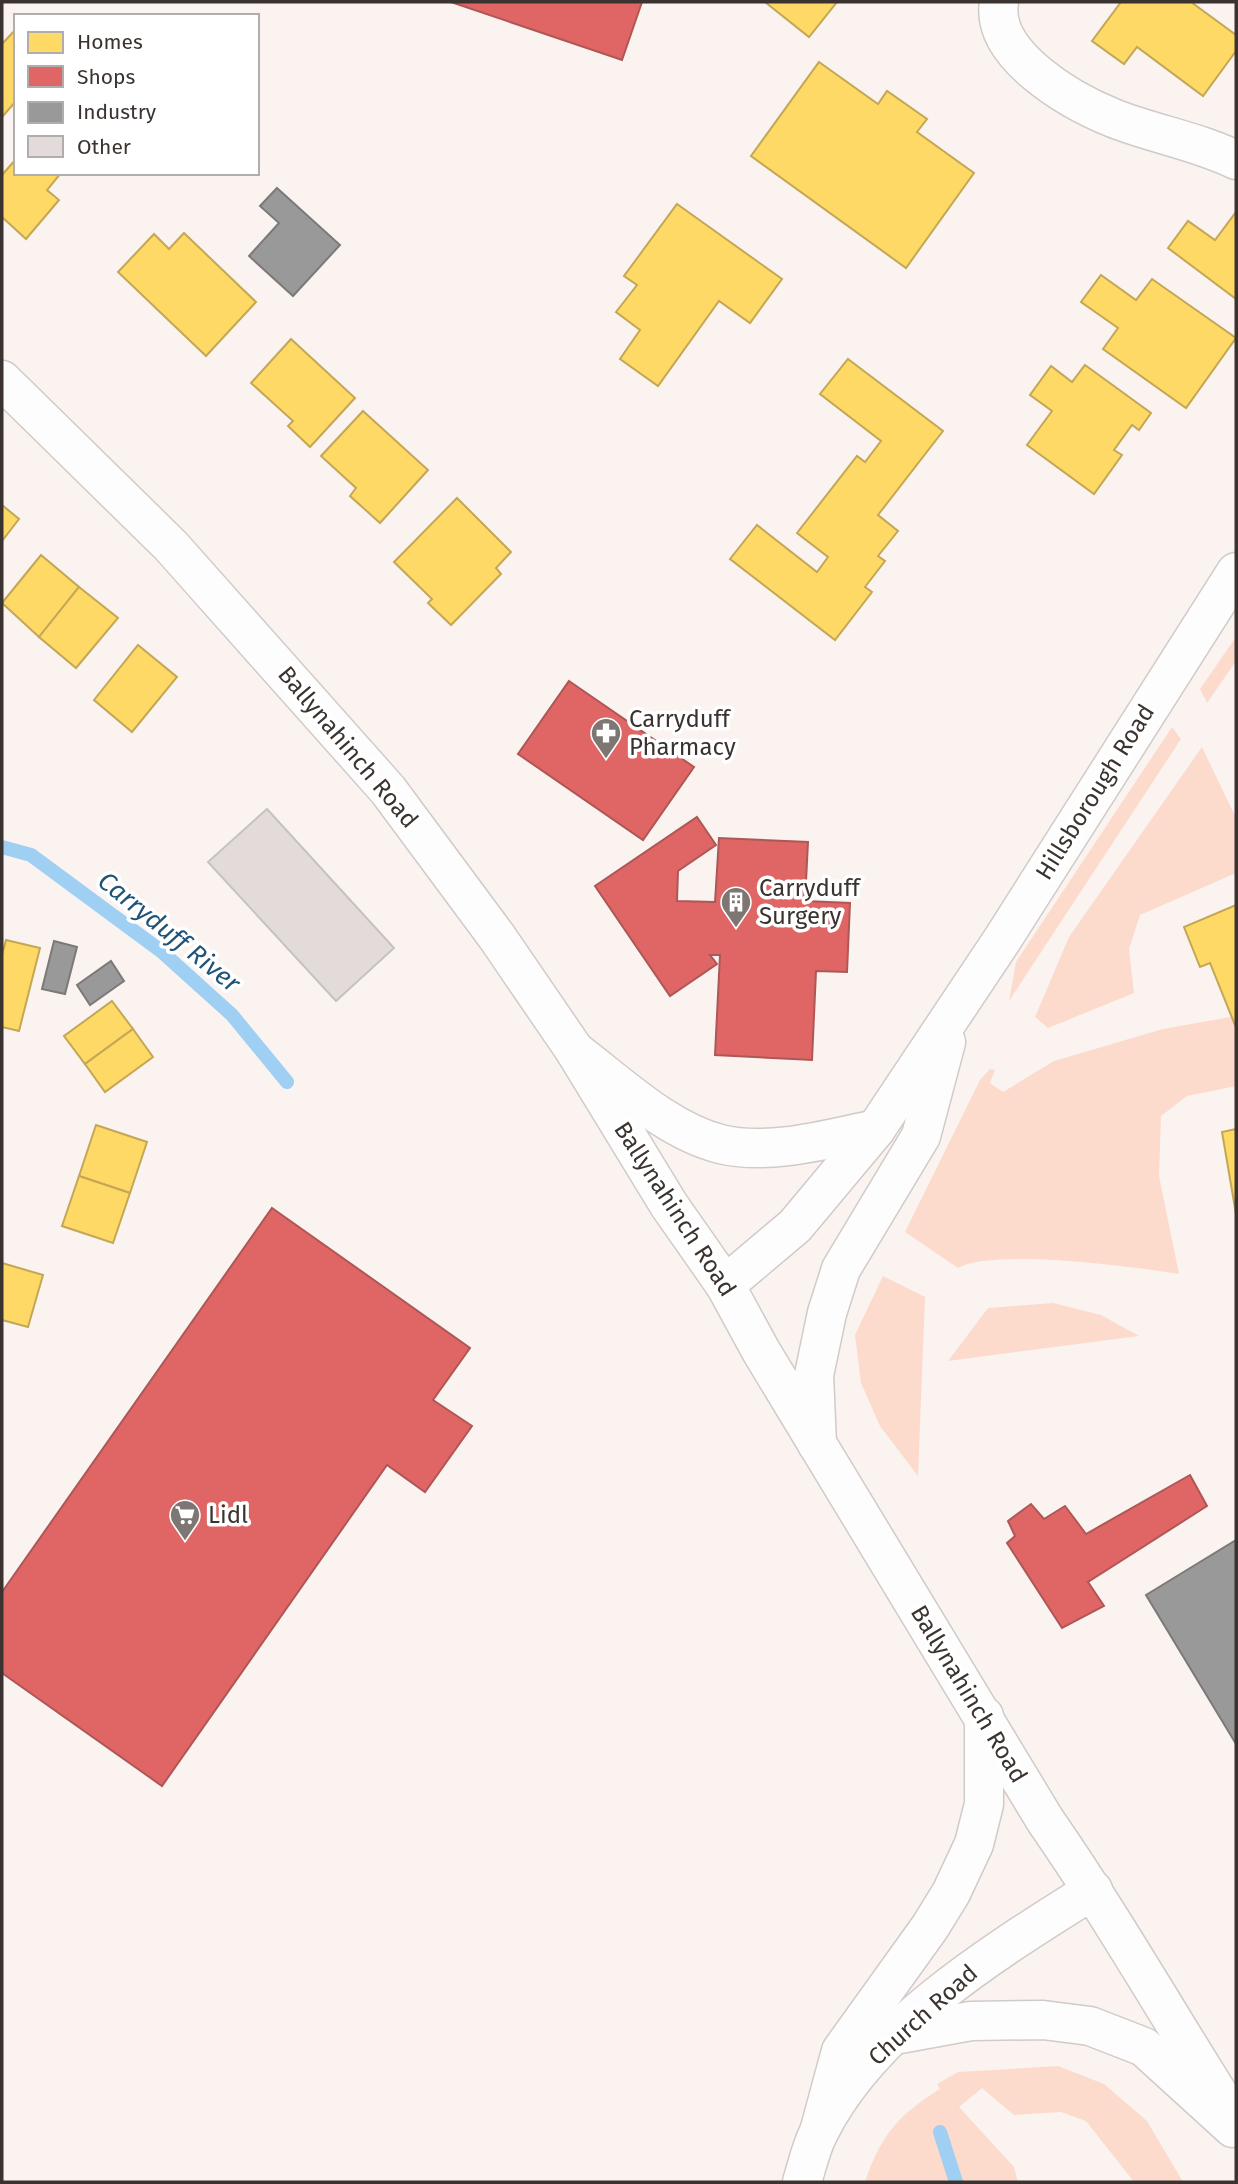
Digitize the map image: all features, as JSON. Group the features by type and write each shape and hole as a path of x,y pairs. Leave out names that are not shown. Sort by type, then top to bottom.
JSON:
{"main road":[{"path":"999,2 997,15 1008,44 1028,66 1063,92 1112,118 1236,160"},
{"name":"Ballynahinch Road","path":"2,380 171,547 388,789 497,937 575,1051 669,1205 726,1285 817,1444 1045,1820 1093,1890 1140,1971 1236,2122"},
{"name":"Hillsborough Road","path":"726,1285 795,1226 876,1129 1236,572"},
{"name":"Hillsborough Road","path":"817,1444 814,1375 827,1313 841,1269 921,1136 953,1012"},
{"path":"575,1051 678,1127 720,1144 752,1148 803,1143 876,1129"},
{"path":"819,2132 841,2051 930,1927 951,1893 974,1844 984,1804 984,1716"},
{"name":"Church Road","path":"802,2182 819,2132 856,2077 894,2035 958,1979 1093,1890"},
{"path":"894,2035 971,2021 1043,2020 1090,2026 1144,2047 1236,2131"}],"shaded area":[{"path":"1236,637 1236,661 1207,703 1200,689"},
{"path":"1172,727 1181,739 1009,1001 1016,962"},
{"path":"1202,747 1236,818 1236,873 1140,915 1129,949 1134,993 1048,1028 1035,1017 1069,937"},
{"path":"1236,1016 1236,1086 1187,1096 1161,1116 1159,1176 1179,1274 1032,1259 976,1262 958,1268 905,1232 980,1080 990,1069 995,1070 990,1083 1003,1092 1054,1061 1163,1029"},
{"path":"883,1276 925,1297 918,1476 880,1426 861,1383 855,1335"},
{"path":"1053,1303 1101,1315 1139,1336 948,1361 988,1308"},
{"path":"1058,2066 1104,2084 1147,2121 1183,2182 1134,2182 1086,2121 1061,2112 1014,2115 982,2088 959,2107 1014,2167 1018,2182 865,2182 878,2151 893,2128 902,2117 940,2089 937,2084 958,2072"}],"building: Homes":[{"path":"765,2 837,2 809,37"},
{"path":"1121,2 1191,2 1236,35 1236,51 1203,96 1137,47 1124,64 1092,41"},
{"path":"14,31 14,103 2,117 2,44"},
{"path":"819,62 878,104 887,91 927,119 917,132 974,173 906,268 751,156"},
{"path":"14,161 14,175 59,175 47,190 59,200 26,239 2,217 2,175"},
{"path":"677,204 782,279 750,323 719,301 658,386 620,359 640,330 616,312 637,285 624,276"},
{"path":"1236,212 1236,299 1168,248 1188,221 1215,240"},
{"path":"184,233 256,302 206,356 118,272 154,234 169,249"},
{"path":"1101,275 1136,300 1152,279 1236,338 1186,408 1103,349 1118,328 1081,302"},
{"path":"291,339 355,398 310,447 288,426 293,421 251,383"},
{"path":"848,359 943,431 878,515 898,531 878,556 885,561 865,587 872,592 835,640 730,559 757,525 817,572 828,557 797,533 857,456 865,462 881,441 820,394"},
{"path":"1085,365 1151,413 1139,430 1132,425 1114,450 1122,455 1094,494 1027,445 1052,411 1030,395 1051,366 1072,382"},
{"path":"363,411 428,470 380,523 350,496 356,488 321,456"},
{"path":"457,498 511,552 496,568 501,574 451,625 428,603 432,599 394,562"},
{"path":"2,505 19,519 2,541"},
{"path":"41,555 79,587 39,637 2,603"},
{"path":"79,587 118,618 76,668 39,637"},
{"path":"138,645 177,677 132,732 94,700"},
{"path":"1236,905 1235,1025 1210,963 1200,967 1184,927"},
{"path":"6,940 40,948 19,1031 2,1027 2,955"},
{"path":"112,1001 133,1029 85,1064 64,1036"},
{"path":"133,1029 153,1057 105,1092 85,1064"},
{"path":"96,1125 147,1142 130,1193 79,1176"},
{"path":"1236,1129 1236,1214 1222,1132"},
{"path":"79,1176 130,1193 113,1243 62,1226"},
{"path":"2,1263 43,1275 28,1327 2,1320"}],"building: Shops":[{"path":"451,2 642,2 622,60"},
{"name":"Carryduff Pharmacy","path":"569,681 694,767 643,840 518,754"},
{"name":"Carryduff Surgery","path":"697,817 716,845 678,871 677,901 715,902 719,838 808,842 805,901 850,903 847,972 816,971 812,1060 715,1055 720,955 710,955 717,964 670,996 595,886"},
{"name":"Lidl","path":"272,1208 470,1348 433,1400 472,1426 425,1492 387,1465 162,1786 2,1673 2,1592"},
{"path":"1190,1475 1207,1506 1088,1582 1104,1606 1062,1628 1007,1543 1015,1536 1008,1521 1031,1504 1044,1519 1065,1506 1086,1534"}],"building: Industry":[{"path":"277,188 340,245 293,296 249,256 279,223 260,206"},
{"path":"54,941 77,947 65,994 42,989"},
{"path":"111,961 124,981 90,1005 77,985"},
{"path":"1236,1540 1236,1744 1146,1595"}],"building: Other":[{"path":"267,809 394,948 336,1001 208,862"}],"waterway":[{"name":"Carryduff River","path":"2,847 31,855 161,951 232,1015 287,1082"},
{"name":"Carryduff River","path":"940,2132 956,2182"}],"place":[{"name":"Carryduff Pharmacy","path":"606,760"},
{"name":"Carryduff Surgery","path":"736,929"},
{"name":"Lidl","path":"185,1542"}]}
